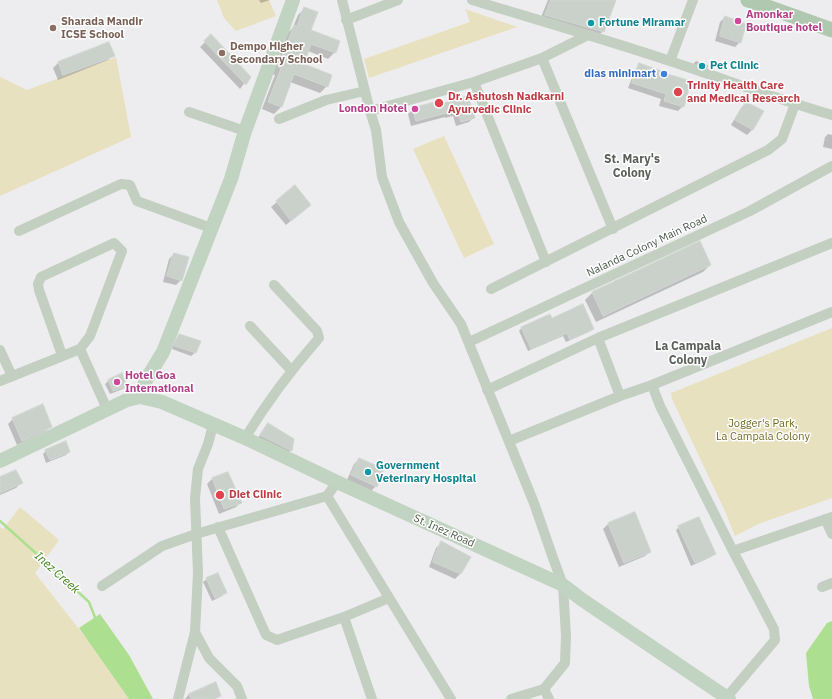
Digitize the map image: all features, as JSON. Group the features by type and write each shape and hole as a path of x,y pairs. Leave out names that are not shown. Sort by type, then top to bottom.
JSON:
{"main road":[{"path":"0,461 108,408 127,400 140,397 146,380 162,352 231,179 245,131 294,0"},
{"path":"748,0 832,30"},
{"path":"769,0 832,21"},
{"name":"St. Inez Road","path":"140,397 162,402 245,438 337,482 563,584 581,599 727,698"}],"street":[{"path":"342,0 376,130 382,177 399,222 433,283 461,324 534,503 563,584 566,636 565,663 544,689 511,699"},
{"path":"346,20 398,0"},
{"path":"472,0 670,61 795,104 832,115"},
{"path":"670,61 692,0"},
{"path":"370,111 474,82 542,58 588,35"},
{"path":"542,58 613,229"},
{"path":"474,82 546,262"},
{"path":"279,119 326,100 365,91"},
{"path":"491,289 768,150 782,139 795,104"},
{"path":"189,112 245,131"},
{"name":"Nalanda Colony Main Road","path":"469,342 750,212 832,166"},
{"path":"19,231 121,184 130,184 137,201 211,228"},
{"path":"0,381 80,349 90,336 122,251 114,243 41,277 38,281 39,290 62,355"},
{"path":"487,390 598,338 832,243"},
{"path":"245,438 265,406 291,370 319,338 317,331 274,285"},
{"path":"509,441 620,396 652,386 832,312"},
{"path":"250,326 291,370"},
{"path":"598,338 620,396"},
{"path":"80,349 108,408"},
{"path":"0,350 12,376"},
{"path":"652,386 660,406 733,552 774,628 775,640 727,698"},
{"path":"178,699 195,632 198,573 195,498 198,469 208,444 213,425"},
{"path":"102,586 162,546 218,527 327,496 337,482"},
{"path":"327,496 451,699"},
{"path":"733,552 829,518 832,534"},
{"path":"218,527 266,635 277,640 344,617 389,598"},
{"path":"822,587 832,584"},
{"path":"344,617 372,699"},
{"path":"195,632 209,658 237,686 242,699"},
{"path":"544,689 549,699"}],"green space":[{"path":"217,0 269,0 276,16 236,31 224,18"},
{"path":"465,9 517,27 369,78 364,59 470,22"},
{"path":"116,57 131,137 0,196 0,77 27,90"},
{"path":"444,136 494,244 464,258 413,149"},
{"name":"Jogger's Park, La Campala Colony","path":"832,328 832,498 758,524 735,536 724,509 672,399 671,393"},
{"path":"20,507 59,540 35,573 86,638 129,699 0,699 0,527 3,529"}],"shaded area":[{"path":"100,614 129,655 153,699 129,699 79,628"},
{"path":"832,621 832,699 813,699 809,686 806,653 827,623"}],"building":[{"name":"Fortune Miramar","path":"551,0 616,0 604,32 545,15"},
{"path":"304,7 318,12 311,30 340,41 336,53 311,44 304,64 332,75 328,87 294,74 282,107 268,102 281,68 278,67 294,25 297,26"},
{"path":"725,16 746,24 741,43 720,36"},
{"path":"211,34 251,77 246,85 204,41"},
{"path":"109,42 115,56 63,75 58,62"},
{"path":"639,63 664,73 691,81 684,107 664,101 666,94 632,83"},
{"path":"468,96 475,118 461,122 458,112 450,112 416,121 412,108 438,101 439,104"},
{"path":"746,102 764,111 753,130 735,120"},
{"path":"295,185 311,205 291,221 276,201"},
{"path":"700,241 711,265 603,316 592,292"},
{"path":"174,253 189,257 182,281 167,276"},
{"path":"583,304 594,329 570,340 567,333 531,349 521,327 550,314 552,318"},
{"path":"179,334 201,341 196,353 175,346"},
{"path":"122,373 127,386 113,391 108,380"},
{"path":"43,404 52,427 22,441 12,418"},
{"path":"268,423 294,439 292,451 260,435"},
{"path":"66,441 70,452 50,460 45,450"},
{"name":"Government Veterinary Hospital","path":"359,458 384,469 377,487 351,475"},
{"path":"16,470 23,483 0,493 0,477"},
{"path":"228,472 242,503 224,509 212,478"},
{"path":"635,512 651,552 624,563 608,523"},
{"path":"699,517 716,554 695,563 678,526"},
{"path":"441,541 471,557 461,574 433,562"},
{"path":"218,573 227,593 215,598 206,578"},
{"path":"216,682 221,696 213,699 191,699 189,694"}],"waterway":[{"name":"Inez Creek","path":"0,521 89,602 96,620"}],"place":[{"name":"Amonkar Boutique hotel","path":"738,21"},
{"name":"Fortune Miramar","path":"591,23"},
{"name":"Sharada Mandir ICSE School","path":"53,28"},
{"name":"Dempo Higher Secondary School","path":"222,53"},
{"name":"Pet Clinic","path":"702,66"},
{"name":"dias minimart","path":"664,74"},
{"name":"Trinity Health Care and Medical Research","path":"678,92"},
{"name":"Dr. Ashutosh Nadkarni Ayurvedic Clinic","path":"439,103"},
{"name":"London Hotel","path":"415,109"},
{"name":"Hotel Goa International","path":"117,382"},
{"name":"Government Veterinary Hospital","path":"368,472"},
{"name":"Diet Clinic","path":"220,495"}],"district":[{"name":"St. Mary's Colony","path":"632,167"},
{"name":"La Campala Colony","path":"688,354"}]}
